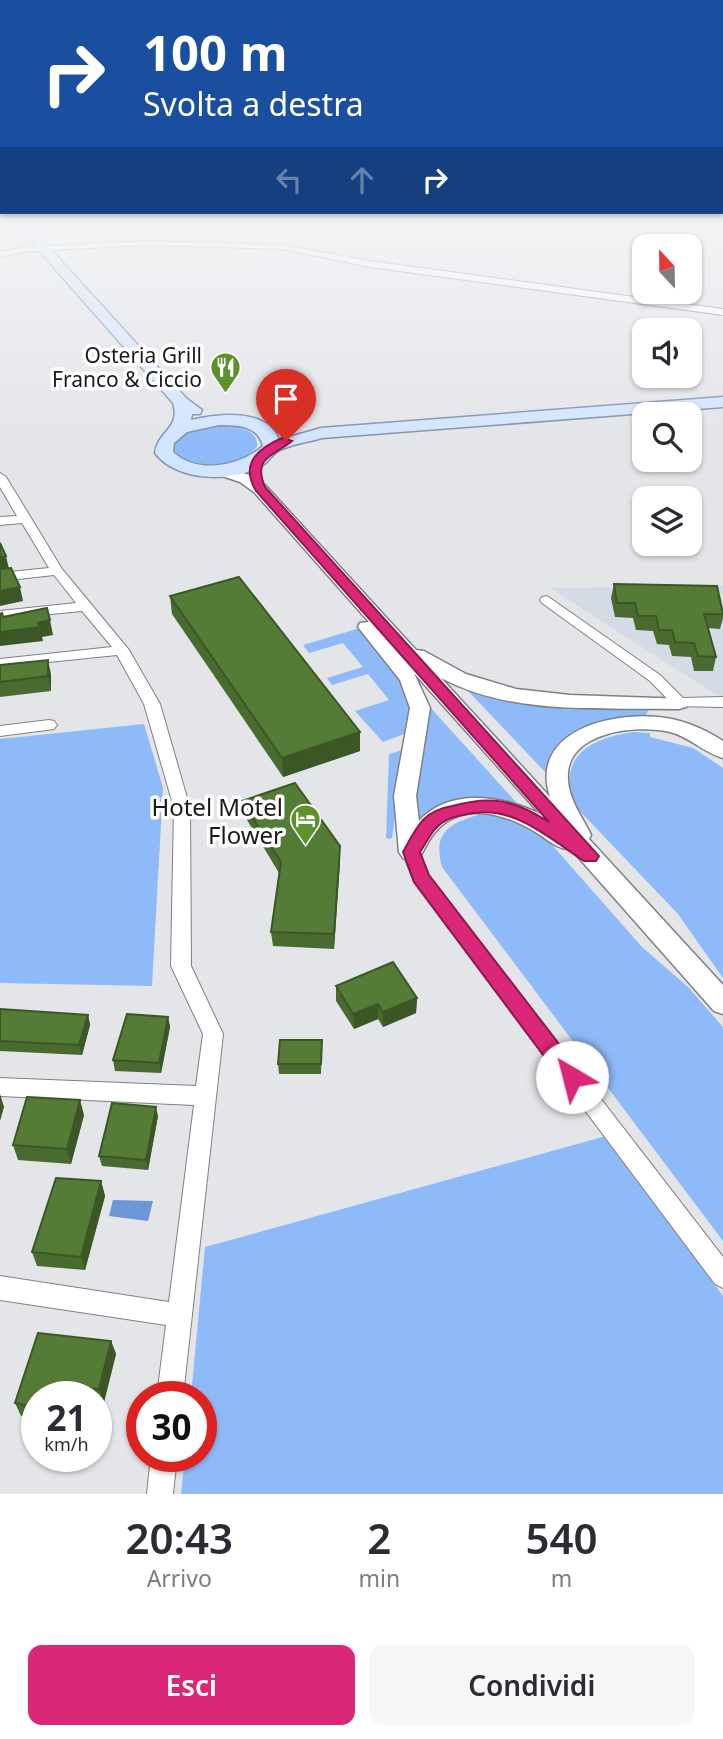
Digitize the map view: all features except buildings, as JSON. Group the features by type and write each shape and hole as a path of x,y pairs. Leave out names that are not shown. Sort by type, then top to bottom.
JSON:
{"main road":[{"path":"89,299 181,402 218,420 279,430 321,433 723,402"},
{"path":"181,402 184,411 181,428"},
{"path":"218,420 181,428 163,441 165,457 187,468 221,471 246,479 260,489 723,1003"},
{"path":"256,425 272,439 272,447"},
{"path":"221,471 257,461 272,447 321,433"},
{"path":"257,461 254,476 260,489"},
{"path":"332,569 346,602 409,679 420,708 405,796 411,852"},
{"path":"402,646 464,681 503,693 541,698 679,702"},
{"path":"590,856 562,798 557,780 559,763 576,739 597,730 650,722 666,715 679,702"},
{"path":"650,722 692,733 723,751"},
{"path":"411,852 430,824 442,814 478,805 497,805 513,809 590,856"}],"street":[{"path":"625,299 723,312"},
{"path":"0,477 57,572 122,650 152,704 182,808 181,966 213,1034 171,1381"},
{"path":"0,521 25,519"},
{"path":"0,577 57,572"},
{"path":"547,600 655,678 679,702 723,702"},
{"path":"0,615 87,606"},
{"path":"0,663 122,650"},
{"path":"0,731 49,725"},
{"path":"411,852 421,877 723,1276"},
{"path":"0,1087 205,1097"},
{"path":"0,1288 178,1315"},
{"path":"160,1494 162,1472"}],"shaded area":[{"path":"223,425 251,433 257,441 257,447 239,459 216,465 193,462 174,451 173,444 185,432"},
{"path":"723,586 723,699 550,588"},
{"path":"354,620 397,668 412,699 407,733 383,742 355,711 389,700 368,674 332,685 327,678 363,667 343,643 309,653 303,645 360,628"},
{"path":"470,689 646,708 648,711 645,717 595,727 548,775 468,691"},
{"path":"428,705 515,804 498,801 419,831 413,809"},
{"path":"144,724 163,788 152,986 0,983 0,739"},
{"path":"634,732 650,733 650,737 693,748 723,768 723,978 678,914 573,804 570,773 574,761 592,744"},
{"path":"404,751 392,838 389,839 386,838 389,754"},
{"path":"478,815 503,815 524,822 546,838 642,947 688,987 723,1027 723,1241 442,867 439,846 445,832 458,822"},
{"path":"606,1136 723,1296 723,1494 181,1494 183,1472 217,1472 217,1381 192,1381 205,1247"},
{"path":"113,1200 153,1201 148,1221 109,1216"}],"place":[{"name":"Osteria Grill Franco & Ciccio","path":"225,394"},
{"name":"Hotel Motel Flower","path":"306,847"}],"route":[{"path":"286,441 272,447 257,461 254,476 260,489 590,856 513,809 497,805 456,808 442,814 430,824 411,852 421,877 572,1077"}]}
